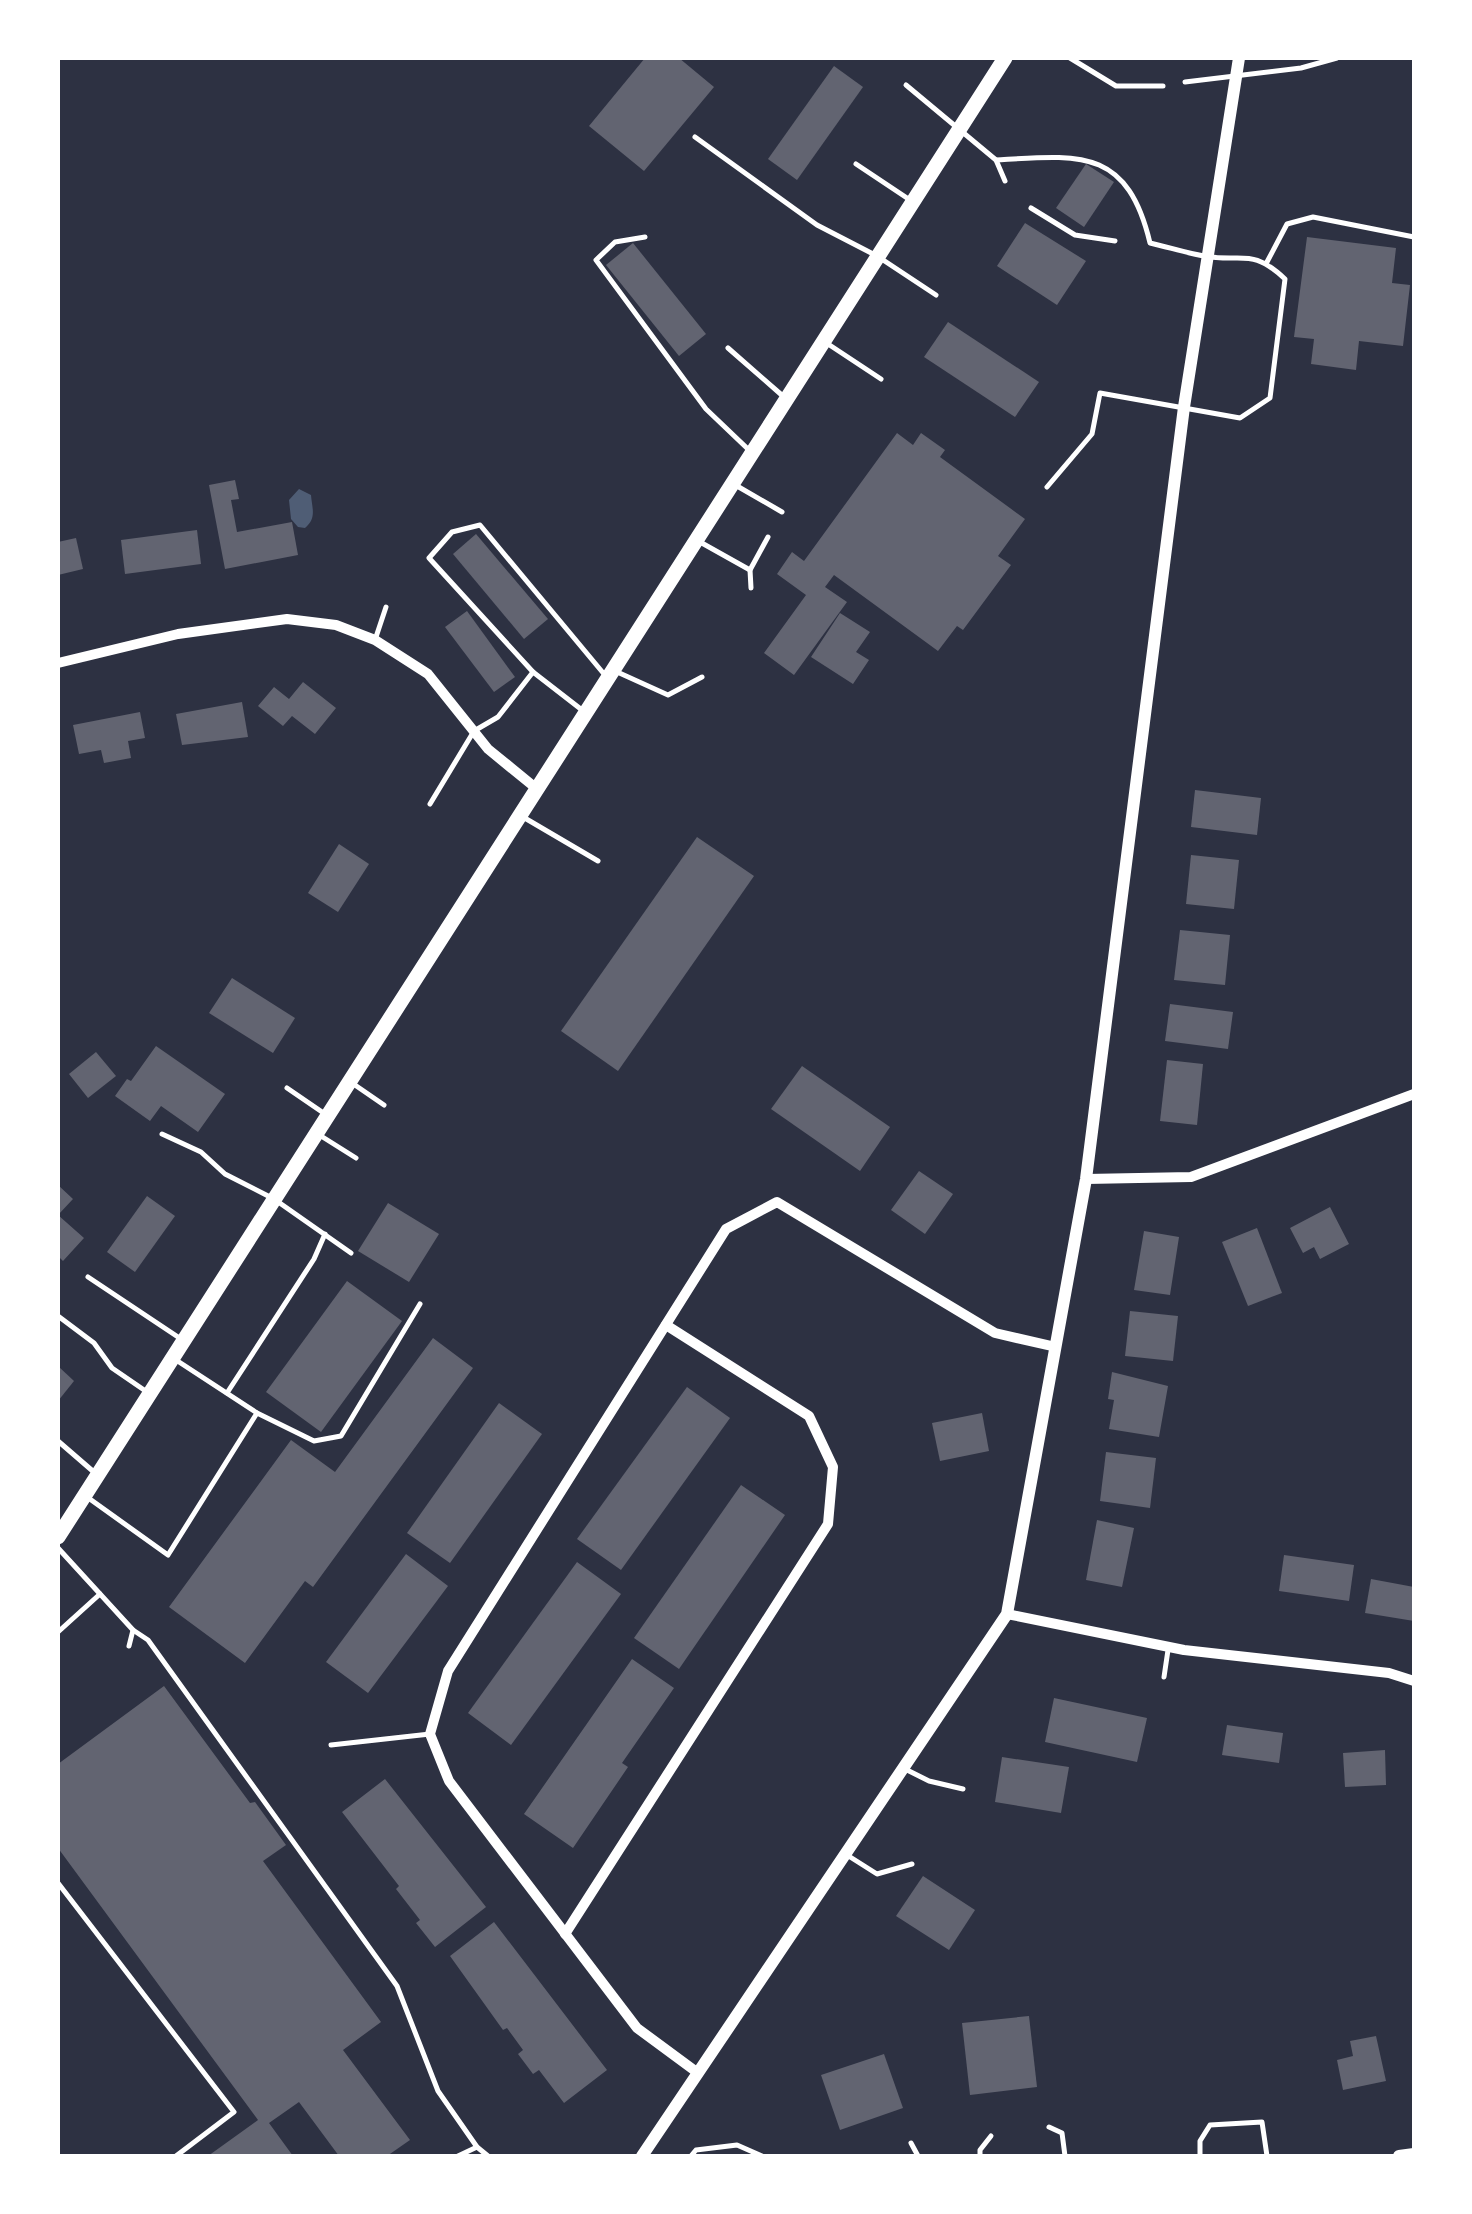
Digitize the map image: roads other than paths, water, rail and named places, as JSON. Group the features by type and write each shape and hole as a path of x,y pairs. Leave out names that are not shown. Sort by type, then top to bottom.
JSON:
{"main road":[{"path":"58,1537 1005,58"}],"street":[{"path":"642,2156 1006,1614 1086,1179 1184,408 1239,58"},
{"path":"58,663 178,634 286,619 336,624 375,640 428,674 488,749 537,789"},
{"path":"1086,1179 1192,1177 1414,1094"},
{"path":"698,2073 637,2028 449,1781 430,1734 448,1671 726,1229 776,1202 995,1333 1056,1347"},
{"path":"565,1934 828,1524 833,1468 809,1416 666,1325"},
{"path":"1006,1614 1169,1647 1390,1673 1414,1681"},
{"path":"1399,2156 1414,2154"}],"lane":[{"path":"1070,58 1116,86 1164,86"},
{"path":"1184,82 1301,68 1337,58"},
{"path":"906,85 996,160 1005,181"},
{"path":"695,137 817,225 877,256 936,296"},
{"path":"996,160 1085,158 1120,177 1142,212 1150,243 1208,257 1246,256 1267,262 1285,279 1270,398 1240,418 1100,393 1092,434 1047,488"},
{"path":"856,164 912,202"},
{"path":"1031,208 1075,236 1115,242"},
{"path":"1267,262 1287,224 1313,218 1414,237"},
{"path":"644,237 616,242 596,260 706,409 752,452"},
{"path":"823,341 881,379"},
{"path":"728,348 786,398"},
{"path":"732,483 782,512"},
{"path":"585,713 533,672 429,558 452,532 480,526 610,674 668,695 702,677"},
{"path":"750,588 750,570 768,537"},
{"path":"696,540 750,570"},
{"path":"375,640 386,607"},
{"path":"430,804 474,732 498,718 533,672"},
{"path":"520,815 598,860"},
{"path":"350,1082 384,1105"},
{"path":"287,1088 328,1116"},
{"path":"316,1133 356,1158"},
{"path":"162,1134 201,1152 225,1174 274,1199 351,1253"},
{"path":"227,1393 314,1259 325,1234"},
{"path":"88,1277 183,1341"},
{"path":"173,1358 258,1413 314,1441 341,1436 420,1304"},
{"path":"58,1316 94,1343 112,1368 149,1394"},
{"path":"84,1496 168,1554 258,1413"},
{"path":"58,1441 98,1475"},
{"path":"58,1548 134,1630 148,1640 397,1986 438,2091 488,2156"},
{"path":"58,1632 100,1594"},
{"path":"129,1646 134,1630"},
{"path":"1164,1677 1169,1647"},
{"path":"331,1745 430,1734"},
{"path":"903,1768 929,1781 963,1789"},
{"path":"846,1854 877,1874 912,1864"},
{"path":"58,1882 234,2112 176,2156"},
{"path":"1200,2156 1200,2141 1210,2125 1262,2122 1266,2156"},
{"path":"1049,2127 1062,2133 1065,2156"},
{"path":"980,2156 991,2136"},
{"path":"911,2143 918,2156"},
{"path":"691,2156 696,2150 737,2145 762,2156"},
{"path":"458,2156 477,2146"}],"water":[{"path":"299,489 311,495 312,517 305,528 291,519 289,500"}]}
